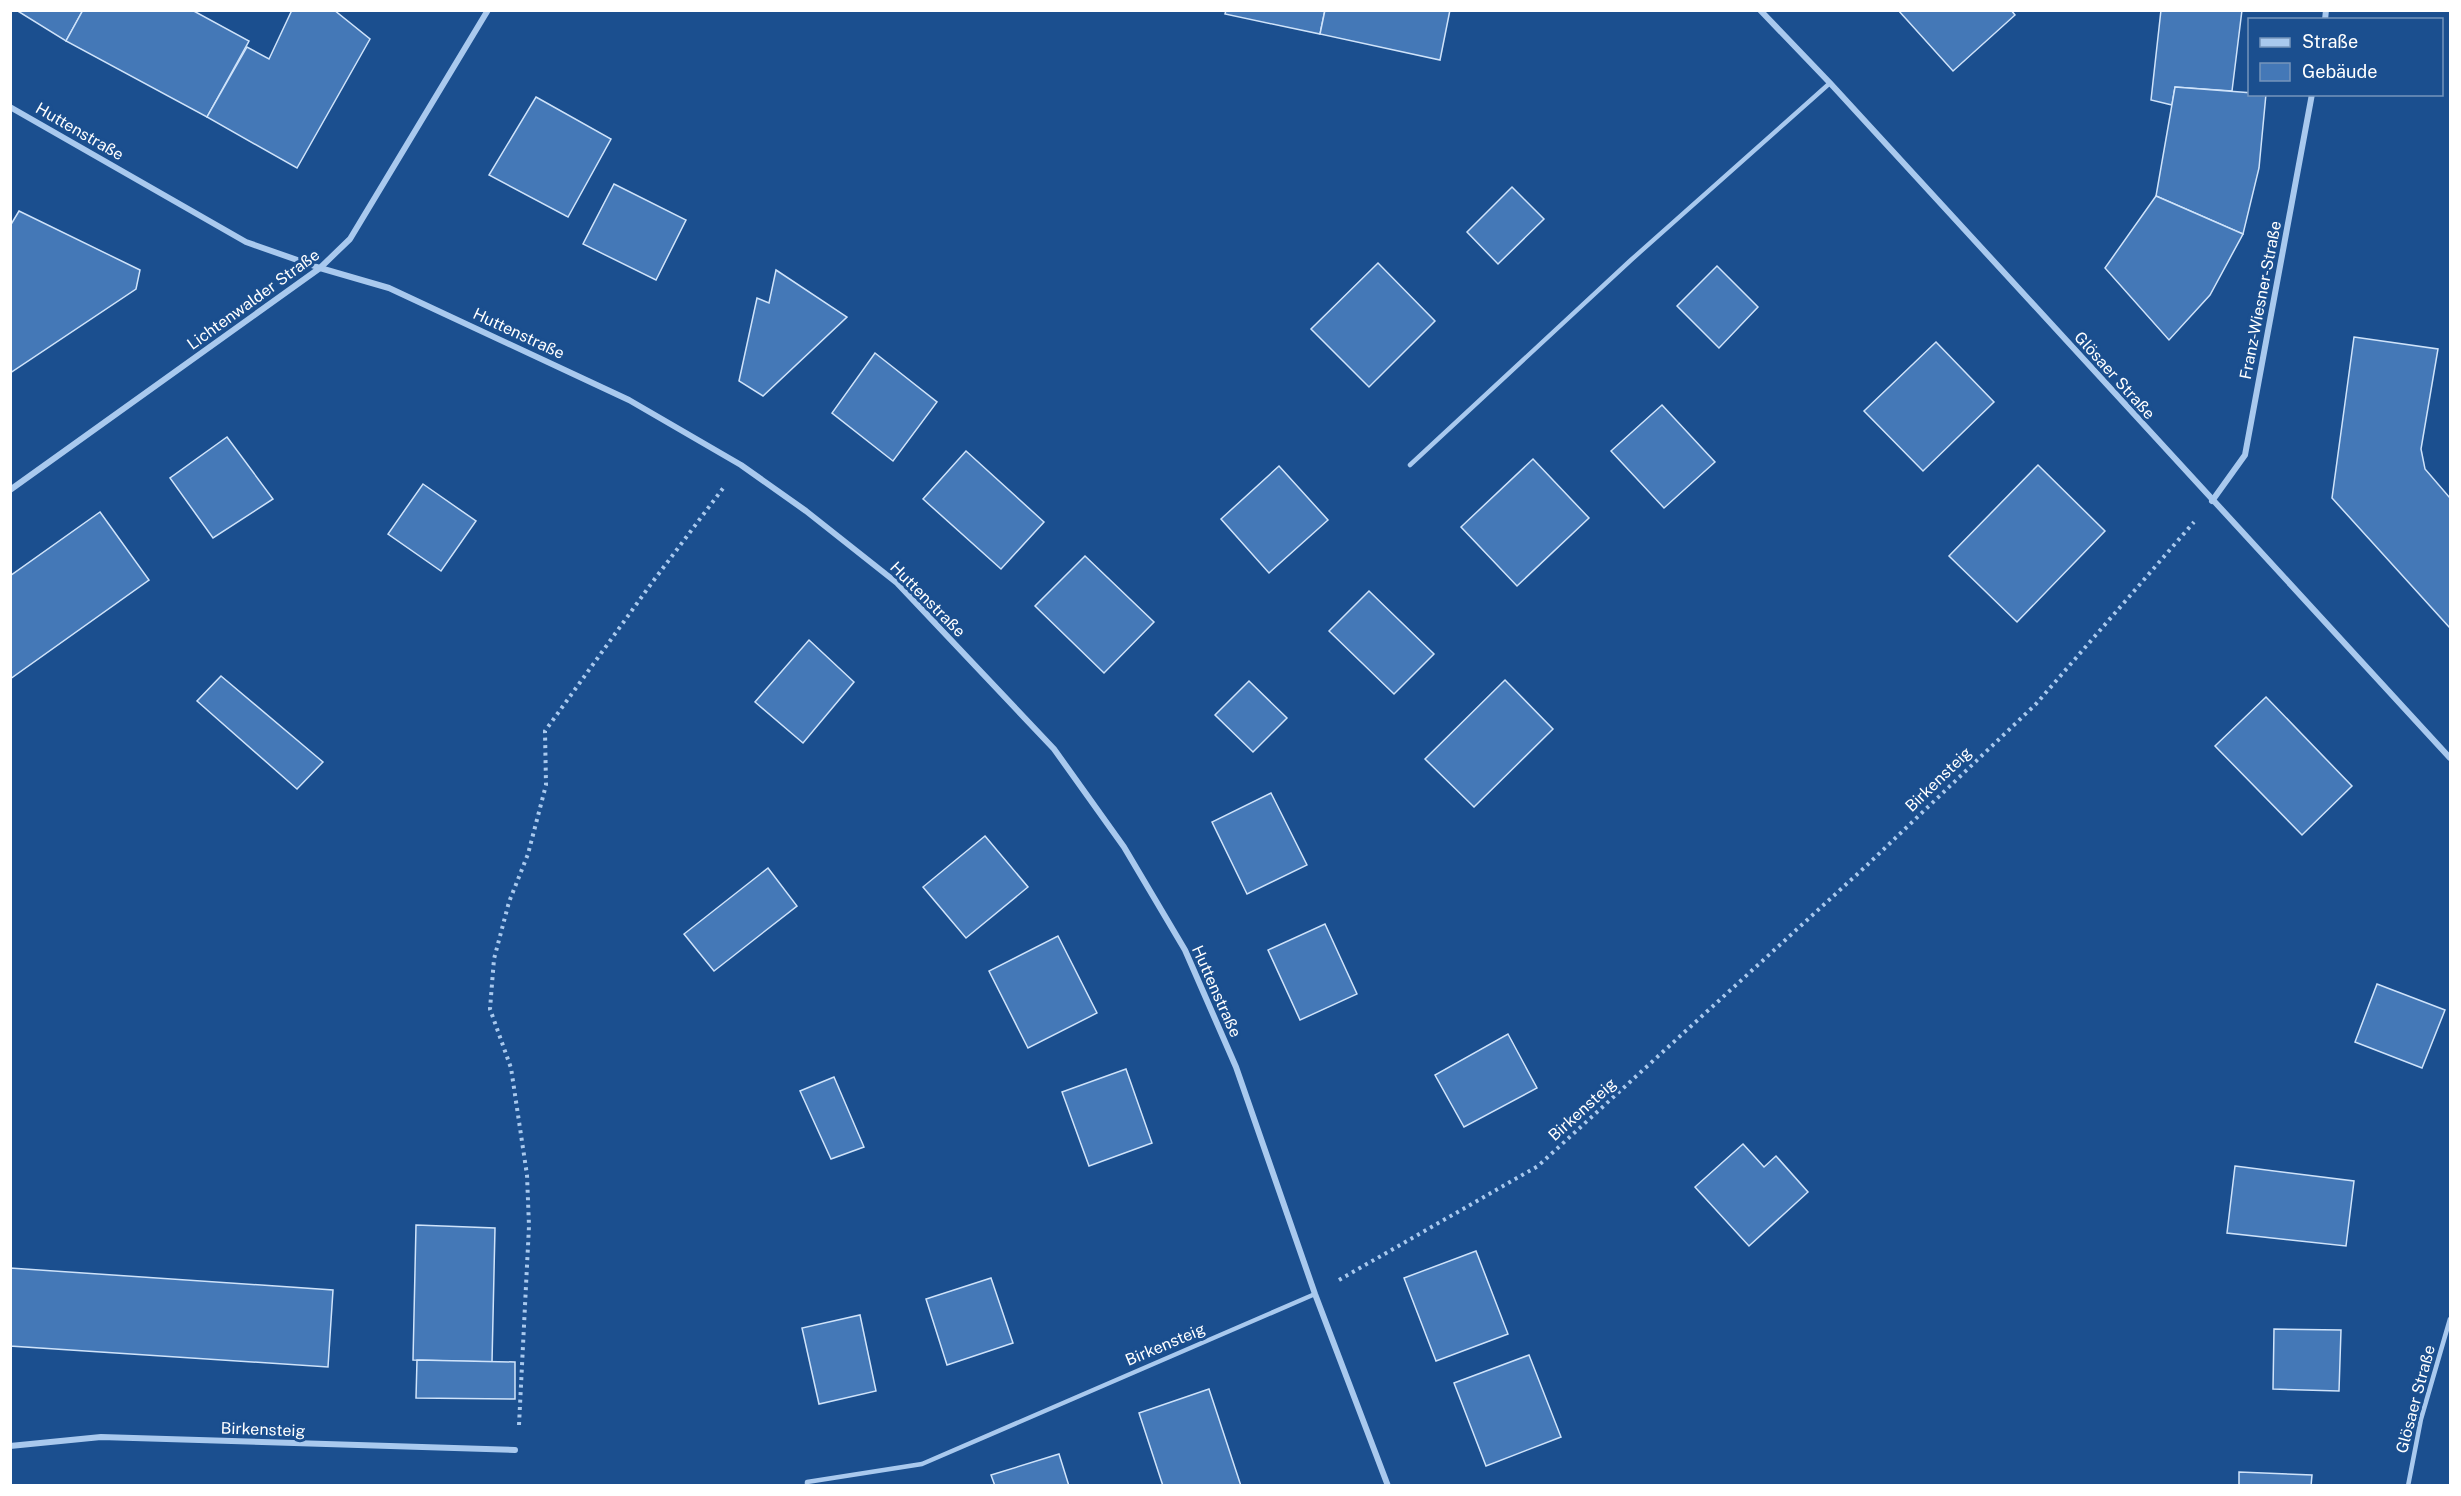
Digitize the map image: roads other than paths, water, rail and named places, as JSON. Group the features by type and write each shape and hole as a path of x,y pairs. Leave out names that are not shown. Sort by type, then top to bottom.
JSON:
{"street":[{"name":"Lichtenwalder Straße","path":"10,490 320,268 350,239 488,10"},
{"name":"Glösaer Straße","path":"1760,10 1830,83 2212,501 2451,758"},
{"name":"Franz-Wiesner-Straße","path":"2212,501 2245,455 2312,96"},
{"name":"Huttenstraße","path":"10,107 246,242 320,268 389,288 629,400 741,465 806,511 897,583 1054,749 1124,847 1185,950 1236,1067 1316,1294 1388,1485"},
{"name":"Birkensteig","path":"10,1446 101,1437 515,1450"}],"lane":[{"path":"1410,465 1631,260 1830,83"},
{"name":"Birkensteig","path":"807,1485 807,1482 922,1464 1316,1294"},
{"name":"Glösaer Straße","path":"2408,1485 2421,1419 2451,1319"}]}
